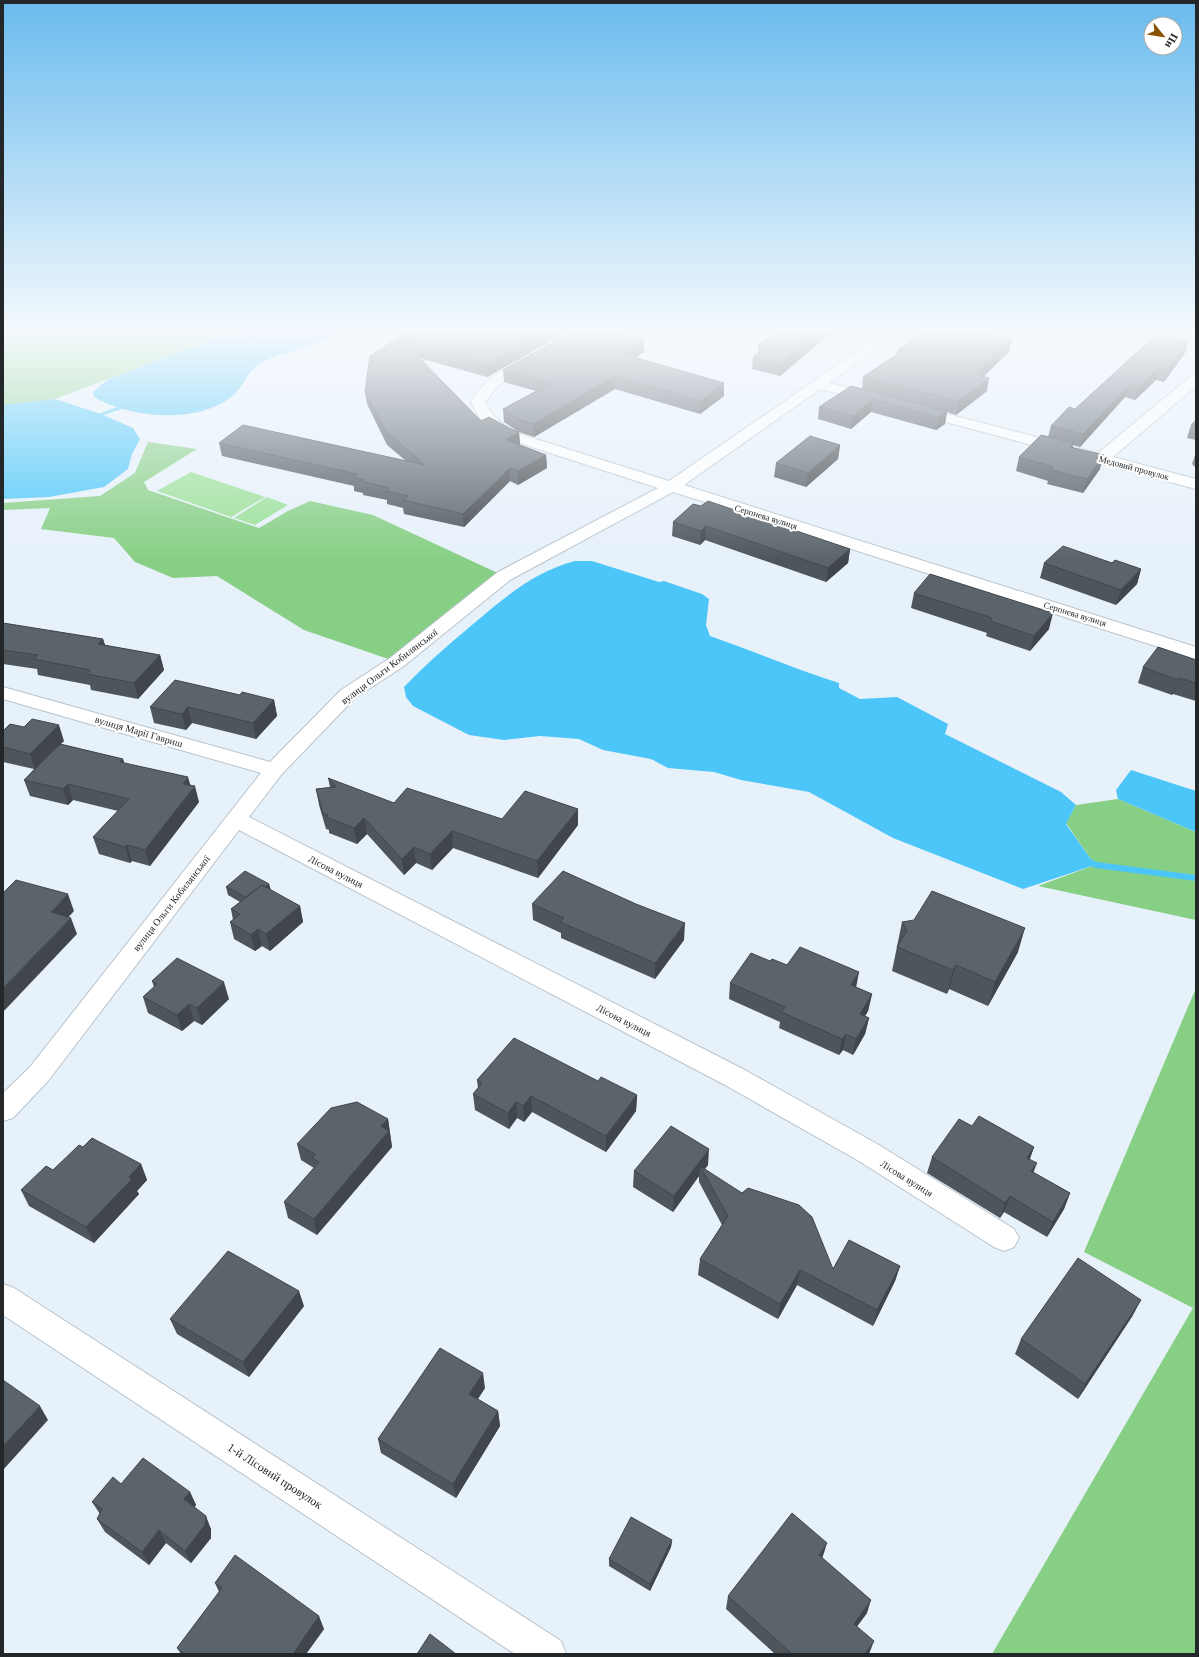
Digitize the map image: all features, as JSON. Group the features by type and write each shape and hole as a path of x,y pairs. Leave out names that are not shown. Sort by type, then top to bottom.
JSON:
{"street":[{"name":"Серпнева вулиця","path":"479,405 483,415 495,426 515,437 1196,653"},
{"name":"вулиця Ольги Кобилянської","path":"3,1110 39,1074 274,770 348,694 397,662 497,581 671,487 788,405"},
{"path":"1100,459 1164,405"},
{"name":"Медовий провулок","path":"902,406 1196,484"},
{"name":"вулиця Марії Гавриш","path":"3,693 274,770"},
{"name":"Лісова вулиця","path":"235,819 734,1076 869,1154 1004,1238"},
{"name":"1-й Лісовий провулок","path":"3,1298 548,1654"}],"green space":[{"path":"148,442 197,449 144,482 148,490 259,528 288,511 310,501 373,515 504,576 397,662 304,630 217,576 173,578 135,562 114,538 41,529 50,508 3,510 3,503 100,496 135,473"},
{"path":"191,472 265,497 231,517 157,491"},
{"path":"267,497 288,505 255,525 234,518"},
{"path":"1118,799 1196,832 1196,920 1038,886 1095,865 1066,823 1076,805"},
{"path":"1196,988 1196,1654 992,1654 1193,1308 1084,1252"}],"water":[{"path":"3,405 74,405 101,414 133,428 140,439 132,454 128,469 104,487 49,497 3,499"},
{"path":"112,405 217,405 199,412 181,415 162,415 125,410"},
{"path":"575,561 592,561 659,582 664,581 702,594 709,599 706,625 710,636 839,683 839,688 860,699 897,697 948,724 945,734 1061,792 1076,805 1066,824 1095,865 1023,889 893,838 809,792 741,780 714,772 668,768 651,759 603,750 579,739 540,736 504,740 469,735 413,706 406,697 404,687 437,655 496,605 520,587 546,572"},
{"path":"1131,770 1196,791 1196,832 1118,799 1116,790"}],"building":[{"path":"372,405 466,405 481,421 489,417 519,432 506,440 546,455 518,471 510,468 463,514 403,500 408,496 386,491 389,488 353,477 357,474 219,443 243,425 425,465 386,432"},
{"path":"510,405 565,405 533,424 520,420 503,409"},
{"path":"822,405 866,405 853,416 819,407"},
{"path":"895,405 925,405 947,411 939,418"},
{"path":"1079,405 1110,405 1083,434 1051,426 1069,407 1075,409"},
{"path":"1196,420 1196,426 1191,425"},
{"path":"1041,435 1074,443 1070,447 1104,455 1087,479 1051,470 1053,467 1019,457"},
{"path":"810,436 840,445 808,473 776,463"},
{"path":"708,501 850,549 828,568 706,526 701,531 673,522 693,504 701,506"},
{"path":"1063,546 1112,563 1115,560 1141,569 1121,590 1044,563"},
{"path":"930,574 1053,613 1034,636 990,621 992,618 914,593"},
{"path":"3,623 103,639 98,644 160,655 134,683 87,674 90,670 33,659 38,655 3,650"},
{"path":"1158,647 1196,660 1196,683 1179,678 1178,680 1143,667"},
{"path":"175,680 240,695 242,692 274,700 253,723 188,707 182,714 150,707"},
{"path":"32,719 59,725 30,754 3,747 3,731 10,724 24,727"},
{"path":"60,744 123,759 120,762 188,777 183,784 195,786 145,850 127,845 125,847 93,837 129,799 68,784 63,789 24,780"},
{"path":"328,778 394,803 407,788 502,819 525,791 578,809 537,861 452,831 430,854 414,847 402,859 364,818 354,828 326,817 328,815 323,813 316,789 336,787"},
{"path":"245,871 269,884 265,887 262,885 246,897 226,887"},
{"path":"563,871 636,904 685,923 655,963 560,922 564,918 532,904"},
{"path":"16,880 68,894 51,912 71,918 3,988 3,893"},
{"path":"262,885 300,906 266,934 258,929 251,935 230,922 240,914 231,909"},
{"path":"932,891 1025,928 995,982 956,965 953,970 897,947 907,931 902,922 914,920"},
{"path":"800,947 859,972 851,985 872,994 860,1014 869,1018 856,1039 846,1034 842,1039 781,1012 785,1007 730,983 751,953 770,961 772,959 787,965"},
{"path":"177,958 224,982 197,1008 189,1004 177,1015 143,997 157,984 152,981"},
{"path":"514,1038 598,1081 601,1077 637,1095 606,1136 531,1096 523,1106 516,1102 508,1113 473,1094 482,1083 477,1080"},
{"path":"357,1102 388,1119 381,1126 389,1131 314,1219 284,1202 319,1162 312,1158 315,1154 297,1144 331,1108"},
{"path":"979,1116 1034,1147 1027,1158 1037,1163 1031,1171 1070,1193 1053,1222 1010,1196 1005,1203 932,1157 959,1119 972,1126"},
{"path":"671,1126 709,1149 674,1196 634,1171"},
{"path":"92,1138 141,1164 129,1177 132,1179 86,1227 21,1190 46,1166 53,1170 79,1145 83,1147"},
{"path":"700,1166 742,1193 748,1188 799,1205 812,1217 833,1269 849,1240 900,1266 877,1310 800,1270 780,1304 700,1259 728,1216"},
{"path":"228,1251 299,1291 243,1362 170,1319"},
{"path":"1078,1258 1141,1300 1085,1384 1021,1339"},
{"path":"440,1348 483,1373 469,1394 498,1411 453,1484 378,1439"},
{"path":"3,1380 40,1406 3,1446"},
{"path":"143,1458 190,1492 184,1499 206,1516 205,1525 185,1551 159,1530 142,1552 97,1519 102,1509 92,1502 113,1477 121,1484"},
{"path":"792,1513 827,1543 819,1555 871,1600 854,1624 874,1641 865,1654 792,1654 728,1596"},
{"path":"631,1517 672,1540 650,1584 609,1559"},
{"path":"235,1555 319,1616 293,1654 185,1654 177,1648 222,1588 215,1583"},
{"path":"430,1634 456,1654 417,1654"}],"waterway":[{"path":"90,418 127,405"},
{"path":"1086,860 1095,865 1196,878"}]}
